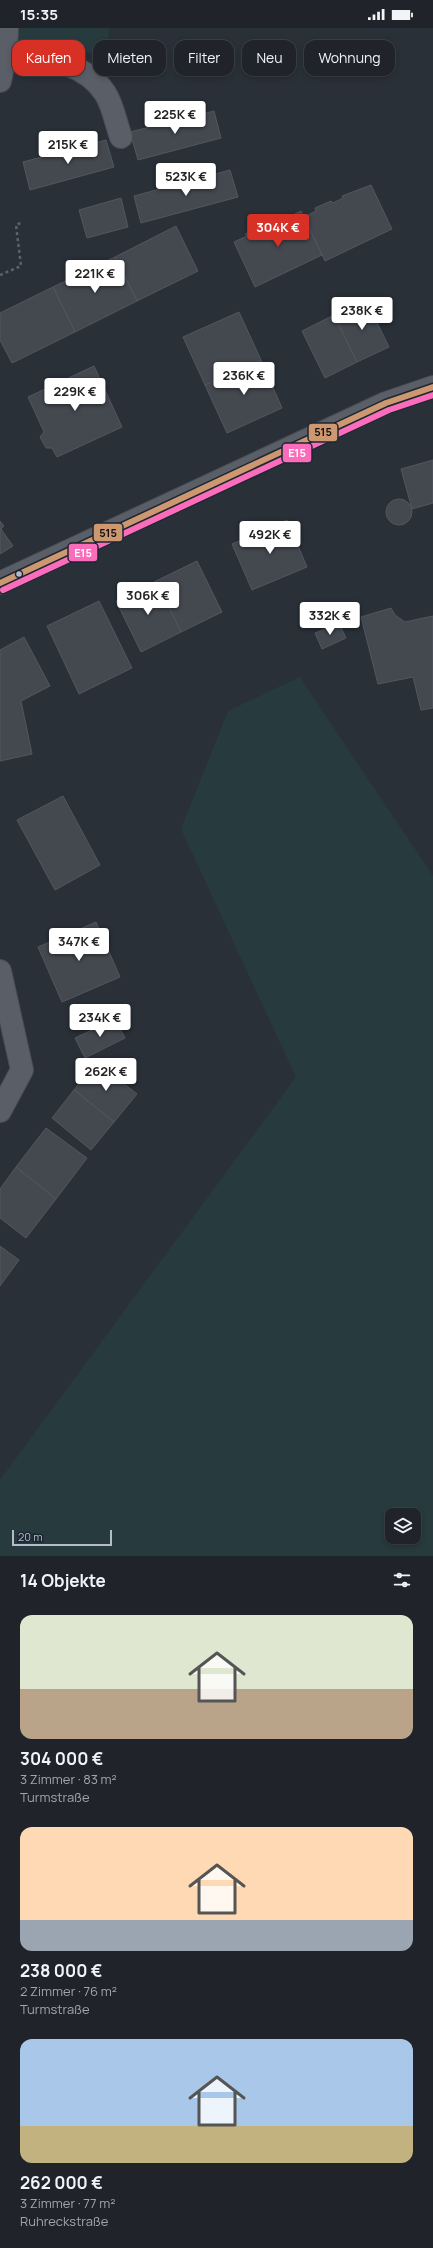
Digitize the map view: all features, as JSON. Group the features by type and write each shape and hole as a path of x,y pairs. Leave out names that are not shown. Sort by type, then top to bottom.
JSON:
{"street":[{"path":"0,81 6,52 7,28"},
{"path":"6,52 59,61 87,74 106,94 121,137"},
{"path":"0,583 386,403 433,387"},
{"path":"0,971 22,1070 0,1111"}],"path":[{"path":"0,275 21,266 16,225 23,222"}],"green space":[{"path":"18,28 109,28 109,40 93,40 93,54 85,52 85,40 17,40"},
{"path":"300,677 433,876 433,1556 0,1556 0,1480 296,1077 181,829 228,711"}],"building":[{"path":"214,111 221,138 138,160 130,132"},
{"path":"106,140 114,167 30,190 23,162"},
{"path":"230,170 238,197 141,223 134,196"},
{"path":"371,185 392,229 325,261 304,217 316,211 315,208 331,201 333,203 343,198 342,196"},
{"path":"121,198 128,227 87,238 79,210"},
{"path":"301,211 322,255 255,287 234,242 247,236 245,234 262,226 263,229 272,224 271,222 287,214 289,217"},
{"path":"176,226 198,271 137,301 115,257"},
{"path":"115,257 137,301 75,332 53,287"},
{"path":"53,287 75,332 12,363 0,340 0,313"},
{"path":"366,300 389,347 357,362 334,315"},
{"path":"239,312 261,360 205,385 183,337"},
{"path":"334,315 357,362 325,378 302,331"},
{"path":"261,360 282,408 227,433 205,385"},
{"path":"94,366 122,427 57,457 52,448 46,448 40,437 44,432 28,397"},
{"path":"433,460 433,503 412,509 401,469"},
{"path":"399,499 408,503 412,512 408,521 399,525 390,521 386,512 390,503"},
{"path":"287,520 307,567 252,590 232,544"},
{"path":"0,521 4,526 0,530"},
{"path":"1,529 13,546 0,554 0,530"},
{"path":"197,561 222,612 181,632 156,581"},
{"path":"156,581 181,632 141,652 116,601"},
{"path":"99,601 132,668 79,694 47,626"},
{"path":"391,608 395,615 405,622 433,616 433,708 421,710 413,677 378,684 361,617"},
{"path":"339,623 346,638 322,649 315,633"},
{"path":"24,637 50,686 21,701 32,754 0,761 0,650"},
{"path":"63,796 100,865 55,890 17,820"},
{"path":"96,922 120,977 62,1002 38,947"},
{"path":"115,1019 125,1038 85,1058 75,1038"},
{"path":"97,1062 137,1094 114,1122 74,1090"},
{"path":"74,1090 114,1122 91,1150 52,1118"},
{"path":"46,1128 87,1158 56,1199 16,1167"},
{"path":"16,1167 56,1199 26,1238 0,1218 0,1189"},
{"path":"0,1246 19,1260 0,1286"}],"transit line":[{"name":"515","path":"0,583 386,403 433,387"},
{"name":"E15","path":"3,590 389,410 433,395"}]}
